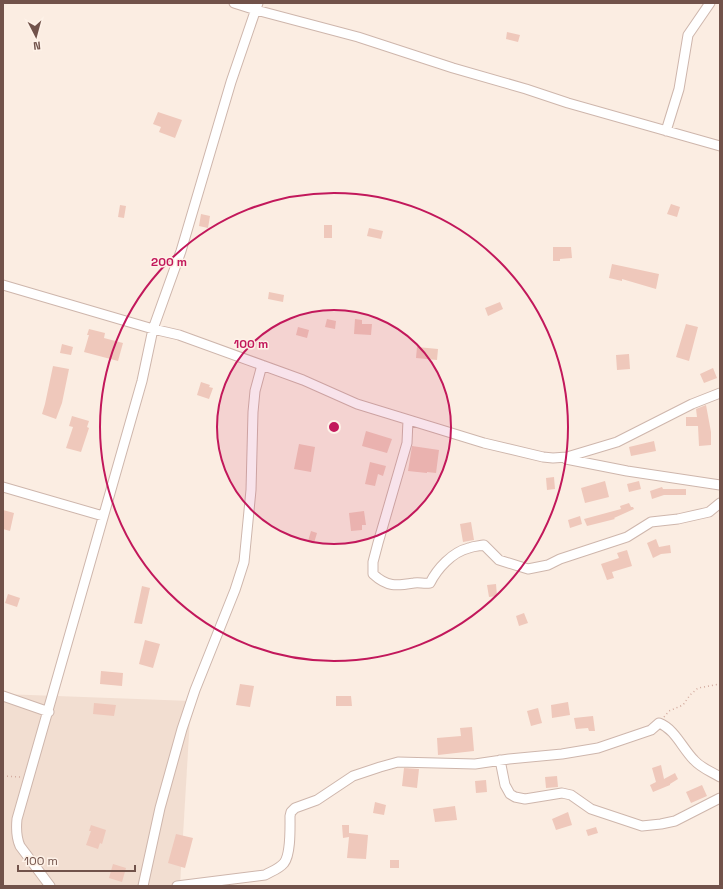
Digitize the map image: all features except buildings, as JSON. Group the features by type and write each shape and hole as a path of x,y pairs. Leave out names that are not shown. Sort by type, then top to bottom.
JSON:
{"street":[{"path":"234,3 257,7 568,103 720,146"},
{"path":"666,131 679,89 688,35 710,3"},
{"path":"50,886 20,846 17,839 16,830 17,819 49,712 142,381 153,329 181,250 231,82 257,7"},
{"path":"3,285 153,329 179,335 303,380 351,402 484,443 543,456 560,457 627,471 720,485"},
{"path":"143,886 160,808 182,729 195,690 244,562 252,490 255,391 262,365"},
{"path":"560,457 581,454 617,442 692,404 720,393"},
{"path":"408,420 407,444 403,460 372,562 372,574 381,582 399,586 415,583 430,583 435,573 456,554 468,548 484,545 499,560 528,569 548,565 560,559 627,537 651,522 709,512 720,503"},
{"path":"3,487 103,516"},
{"path":"3,696 49,712"},
{"path":"177,886 265,875 285,862 291,812 295,808 317,800 353,776 398,762 475,764 562,754 598,748 651,730 659,723 667,726 693,759 703,768 720,777"},
{"path":"500,760 505,785 510,794 515,797 525,799 562,793 570,795 591,809 642,826 661,824 675,820 720,798"},
{"path":"250,886 251,876"}],"path":[{"path":"659,723 669,711 683,705 690,695 698,688 720,684"},
{"path":"3,776 29,777"}],"shaded area":[{"path":"3,694 191,701 180,886 3,886"}]}
